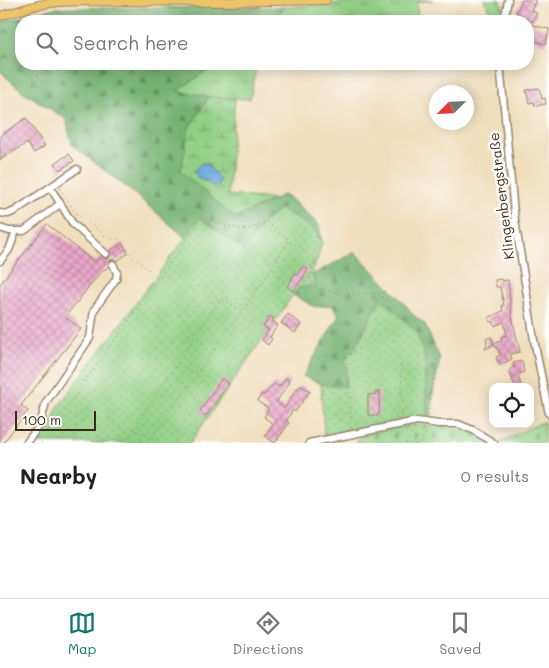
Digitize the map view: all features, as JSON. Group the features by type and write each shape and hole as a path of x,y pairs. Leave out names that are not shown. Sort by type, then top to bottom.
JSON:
{"main road":[{"path":"0,16 38,5 92,1 226,2 326,0"}],"street":[{"path":"504,15 508,0"},
{"name":"Klingenbergstraße","path":"501,70 514,213 534,340 549,414"},
{"path":"0,213 8,214 15,211 77,169"},
{"path":"50,187 73,224 98,250 106,254"},
{"path":"0,228 9,232 24,231 60,204"},
{"path":"0,261 9,250 16,231"},
{"path":"26,443 40,425 46,402 90,338 94,310 116,279 117,273 113,264"},
{"path":"309,443 417,421 430,424 458,424 473,430 494,443"}],"path":[{"path":"495,0 501,15"},
{"path":"0,62 20,80 29,80 46,70"},
{"path":"128,70 138,86 151,141 140,178 143,189 148,196 168,207 194,213 244,230 267,222 315,260 310,278 315,287 343,295 378,293 418,324 438,359 430,395 430,424 420,443"},
{"path":"57,183 72,208 108,238 121,239 148,270 150,268"},
{"path":"41,443 202,217"},
{"path":"92,258 108,238"},
{"path":"154,439 153,436 289,241"},
{"path":"124,443 218,302 225,300 242,311"},
{"path":"351,434 347,356 364,346 372,330 395,355 401,365 404,424"},
{"path":"319,399 324,389 328,386 348,389"},
{"path":"406,443 417,421"},
{"path":"133,428 158,443"}],"green space":[{"path":"393,0 433,0 417,2 418,15 278,15 285,7"},
{"path":"484,0 501,0 503,9 501,15 489,15"},
{"path":"285,7 278,15 28,15 56,8"},
{"path":"15,18 15,70 207,70 177,91 209,97 189,128 235,218 283,195 291,199 319,225 322,243 313,228 265,221 244,250 201,218 186,238 130,190 72,145 66,119 22,91 0,71 0,22"},
{"path":"207,70 256,70 250,99 209,97 176,92"},
{"path":"209,97 235,99 228,195 273,199 235,218 181,171 189,128"},
{"path":"281,209 313,228 322,243 312,275 316,285 298,288 190,443 38,443 52,424 57,408 200,218 244,250 265,221"},
{"path":"355,252 406,305 412,314 425,324 440,359 432,399 431,420 427,419 424,353 416,331 381,299 354,351 346,355 346,386 321,384 303,376 339,315 332,305 315,307 293,295 312,275"},
{"path":"381,298 416,331 424,353 427,419 406,419 324,437 321,384 346,386 346,355 354,350"},
{"path":"544,421 544,443 498,443 529,428 534,428 534,426"},
{"path":"431,424 483,434 497,443 356,443 361,435 410,425"}],"water":[{"path":"201,163 208,164 220,180 218,185 213,187 207,181 198,178 195,173"}],"building":[{"path":"522,0 536,0 531,10 537,13 534,19 534,15 520,15 516,13"},
{"path":"534,25 549,29 546,44 534,41"},
{"path":"539,88 542,99 545,98 546,104 535,106 534,102 529,103 526,90"},
{"path":"26,118 45,146 34,153 27,143 0,160 0,136"},
{"path":"69,154 74,161 60,170 55,163"},
{"path":"47,224 94,262 102,257 105,259 109,258 110,251 122,243 128,253 117,261 113,259 109,261 109,266 100,273 65,317 81,329 21,405 28,411 3,443 0,443 0,284"},
{"path":"303,266 308,269 293,291 287,287 295,273 297,275"},
{"path":"495,280 508,280 512,317 520,352 510,354 512,359 500,365 496,357 501,355 494,344 502,340 501,337 507,335 504,322 495,326 493,321 491,322 488,318 503,311 502,305 504,305 500,287 496,287"},
{"path":"288,314 301,324 295,333 281,323"},
{"path":"270,316 274,318 272,321 278,325 270,337 272,339 268,345 262,340 269,330 263,327"},
{"path":"491,337 494,344 485,349 486,339"},
{"path":"522,361 524,372 518,375 520,383 514,383 509,370 514,367 513,363"},
{"path":"222,378 229,383 206,416 200,411"},
{"path":"286,378 290,382 276,402 285,408 296,388 298,389 301,385 310,391 295,412 293,410 286,421 289,423 275,443 265,436 273,424 264,417 269,409 257,401 274,384 279,387"},
{"path":"376,392 380,392 379,415 368,415 368,395 376,394"}]}
